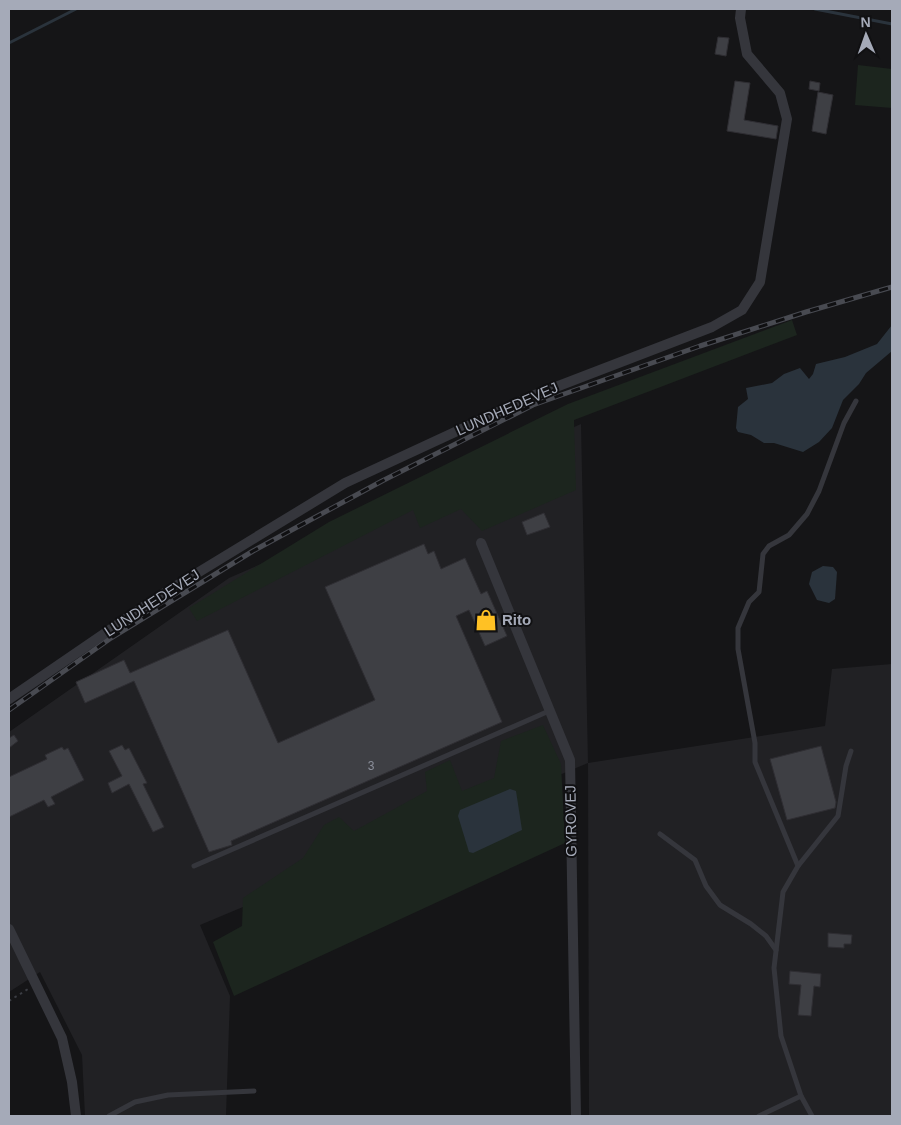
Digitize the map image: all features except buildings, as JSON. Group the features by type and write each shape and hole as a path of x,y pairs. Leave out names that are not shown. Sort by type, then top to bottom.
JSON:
{"street":[{"name":"LUNDHEDEVEJ","path":"9,699 158,597 345,483 535,395 712,327 742,310 760,282 787,119 780,93 747,54 740,18 741,9"},
{"name":"GYROVEJ","path":"481,543 570,760 576,1116"},
{"path":"9,929 62,1038 72,1082 76,1116"}],"lane":[{"path":"798,866 755,762 755,744 738,649 738,628 749,602 759,592 763,554 770,546 789,535 807,514 819,492 844,423 856,401"},
{"path":"194,866 550,711"},
{"path":"812,1116 801,1096 781,1036 774,968 782,892 798,866 838,816 846,766 851,751"},
{"path":"660,834 695,860 706,886 720,905 766,936 776,951"},
{"path":"110,1116 135,1102 168,1095 254,1091"},
{"path":"758,1116 801,1096"}],"path":[{"path":"9,1001 36,983"}],"shaded area":[{"path":"858,65 892,69 892,108 855,105"},
{"path":"792,320 797,335 574,420 576,490 482,531 461,509 420,528 413,510 197,621 189,608 329,522 568,404"},
{"path":"892,325 892,351 866,373 859,384 843,400 832,428 819,442 803,452 774,443 764,443 751,435 738,432 736,428 738,407 748,399 746,388 772,383 784,374 800,368 809,379 813,374 816,364 845,357 877,344"},
{"path":"581,424 588,763 200,925 230,996 226,1116 85,1116 82,1055 40,972 9,992 9,732 229,578"},
{"path":"823,566 833,567 837,572 835,599 829,603 817,600 809,584 812,572"},
{"path":"892,664 892,1116 589,1116 588,763 825,726 832,669"},
{"path":"543,725 561,764 565,843 234,996 213,942 242,926 243,898 303,858 324,825 339,817 354,831 427,791 425,772 450,760 462,791 494,778 501,741"},
{"path":"510,789 516,791 522,830 473,853 469,852 458,816 460,810"}],"waterway":[{"path":"9,43 76,9"},
{"path":"815,9 892,24"}],"railway":[{"path":"9,710 111,638 253,551 382,481 533,405 700,346 892,287"}],"place":[{"name":"Rito","path":"486,620"}]}
